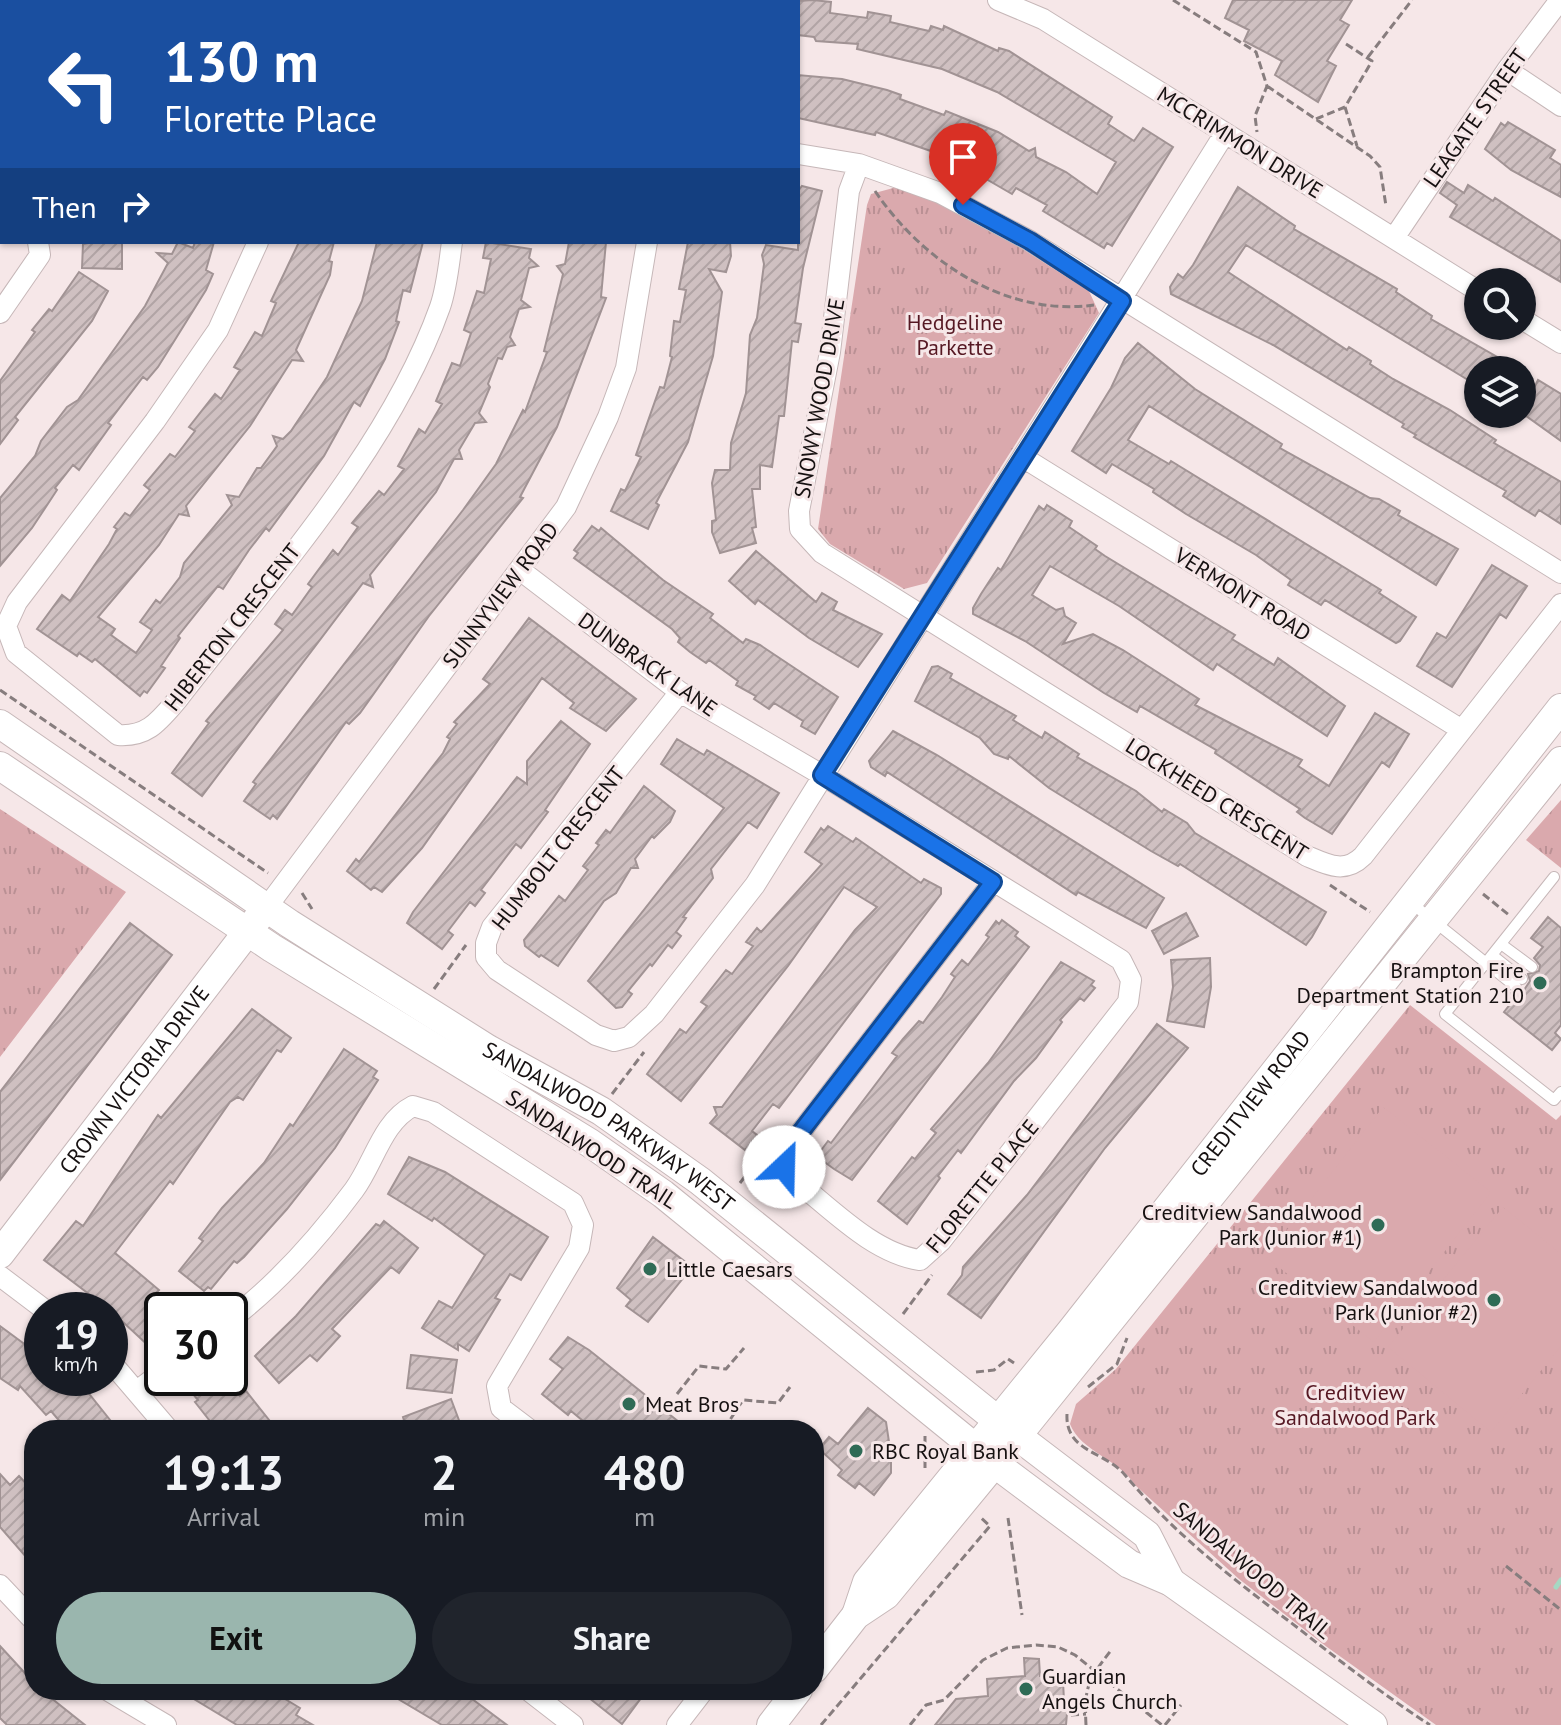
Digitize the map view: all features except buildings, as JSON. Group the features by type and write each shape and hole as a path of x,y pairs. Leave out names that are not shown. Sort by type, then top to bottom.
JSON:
{"main road":[{"name":"CREDITVIEW ROAD","path":"1008,1428 1389,926 1561,708"},
{"name":"SANDALWOOD PARKWAY WEST","path":"0,724 267,907 488,1049 601,1111 700,1181 1008,1428 1147,1535 1171,1582"},
{"name":"CREDITVIEW ROAD","path":"824,1656 856,1615 886,1595 985,1455 1433,919 1561,761"},
{"name":"SANDALWOOD PARKWAY WEST","path":"0,766 248,932 541,1111 663,1194 985,1455 1129,1564 1171,1582 1373,1725"},
{"name":"CROWN VICTORIA DRIVE","path":"0,1254 267,907"},
{"path":"663,1194 677,1183 700,1181"},
{"path":"771,1725 790,1700"}],"street":[{"name":"MCCRIMMON DRIVE","path":"998,0 1043,19 1464,282"},
{"name":"LEAGATE STREET","path":"1394,238 1507,70 1560,0"},
{"path":"1507,70 1561,106"},
{"path":"636,1030 654,1014 755,885 1225,133"},
{"path":"800,154 859,164 940,193 1030,241 1561,573"},
{"name":"SNOWY WOOD DRIVE","path":"859,164 849,191 830,352 799,511 800,529 822,553 924,615"},
{"path":"0,313 40,255 38,244"},
{"name":"HIBERTON CRESCENT","path":"257,244 218,330 146,433 17,602 6,626 16,653 118,735 136,736 150,730 178,699 369,450 412,376 441,304 452,244"},
{"name":"SUNNYVIEW ROAD","path":"267,907 566,507 608,417 626,368 647,244"},
{"path":"1536,328 1561,343"},
{"name":"VERMONT ROAD","path":"1024,458 1462,730"},
{"name":"DUNBRACK LANE","path":"520,570 680,692 822,775"},
{"name":"LOCKHEED CRESCENT","path":"924,615 1307,856 1333,867 1353,866 1363,856 1561,604"},
{"name":"HUMBOLT CRESCENT","path":"636,1030 629,1037 614,1041 596,1035 497,970 486,957 486,943 492,927 680,692"},
{"name":"FLORETTE PLACE","path":"783,1155 784,1167 792,1178 885,1250 920,1260 1128,1002 1131,980 1121,960 822,775"},
{"path":"783,1155 993,882"},
{"path":"248,1306 262,1296 355,1189 397,1114 413,1106 433,1112 573,1203 583,1225 579,1248 497,1386 501,1408 517,1420"},
{"path":"0,1276 24,1294"},
{"path":"128,1381 161,1420"},
{"path":"137,1391 144,1386"},
{"path":"0,1585 24,1610"},
{"path":"124,1700 166,1725"},
{"path":"541,1700 573,1725"},
{"path":"677,1725 696,1700"}],"lane":[{"path":"1554,877 1445,1014 1554,1100 1561,1092"},
{"path":"1409,901 1519,983"},
{"path":"1501,944 1532,967"}],"path":[{"path":"1173,0 1256,52 1267,86 1357,146 1380,167 1386,206"},
{"path":"1367,57 1412,0"},
{"path":"1316,119 1345,107 1372,61 1346,44"},
{"path":"1254,151 1258,128 1255,116 1267,86"},
{"path":"1345,107 1357,146"},
{"path":"859,164 895,219 925,250 968,277 1025,303 1059,308 1122,301"},
{"path":"0,690 261,868"},
{"path":"1333,867 1330,885 1389,926"},
{"path":"1480,892 1518,922"},
{"path":"422,1008 463,945 486,943"},
{"path":"601,1111 645,1050 636,1030"},
{"path":"726,1202 765,1149 783,1155"},
{"path":"890,1332 938,1268 931,1250"},
{"path":"677,1394 699,1366 726,1369 744,1348"},
{"path":"730,1420 743,1400 778,1403 790,1387"},
{"path":"917,1425 925,1436 925,1473"},
{"name":"SANDALWOOD TRAIL","path":"1068,1428 1076,1442 1087,1451 1101,1455 1125,1474 1156,1510 1233,1579 1325,1651 1430,1725"},
{"path":"1008,1518 1022,1615"},
{"path":"821,1725 990,1526"},
{"path":"1506,1566 1561,1610"},
{"path":"910,1725 926,1705 944,1700 983,1660 1007,1648 1036,1645 1058,1647 1096,1671 1164,1725 1181,1705"},
{"path":"1086,1725 1084,1695 1112,1649"},
{"path":"1071,1715 1086,1714"}],"green space":[{"name":"Hedgeline Parkette","path":"897,187 967,214 1089,291 1099,313 927,583 904,589 830,544 818,529 867,205 871,194"},
{"path":"1561,800 1561,868 1526,840"},
{"path":"0,809 126,892 0,1057"},
{"name":"Creditview Sandalwood Park","path":"1410,1005 1556,1120 1561,1115 1561,1725 1436,1725 1239,1579 1128,1476 1082,1441 1070,1424 1076,1404 1116,1369"},
{"name":"Creditview Sandalwood Park (Junior #1)","path":"1383,1107 1491,1192 1374,1342 1266,1257"},
{"name":"Creditview Sandalwood Park (Junior #2)","path":"1503,1207 1561,1254 1561,1346 1491,1432 1388,1347"}],"waterway":[{"path":"1556,1587 1561,1580"}],"place":[{"name":"Brampton Fire Department Station 210","path":"1540,983"},
{"name":"Creditview Sandalwood Park (Junior #1)","path":"1378,1225"},
{"name":"Little Caesars","path":"650,1269"},
{"name":"Creditview Sandalwood Park (Junior #2)","path":"1494,1300"},
{"name":"Meat Bros","path":"629,1404"},
{"name":"RBC Royal Bank","path":"856,1451"},
{"name":"Guardian Angels Church","path":"1026,1689"}],"route":[{"path":"784,1167 783,1155 993,882 822,775 1122,301 1030,241 963,205"}]}
